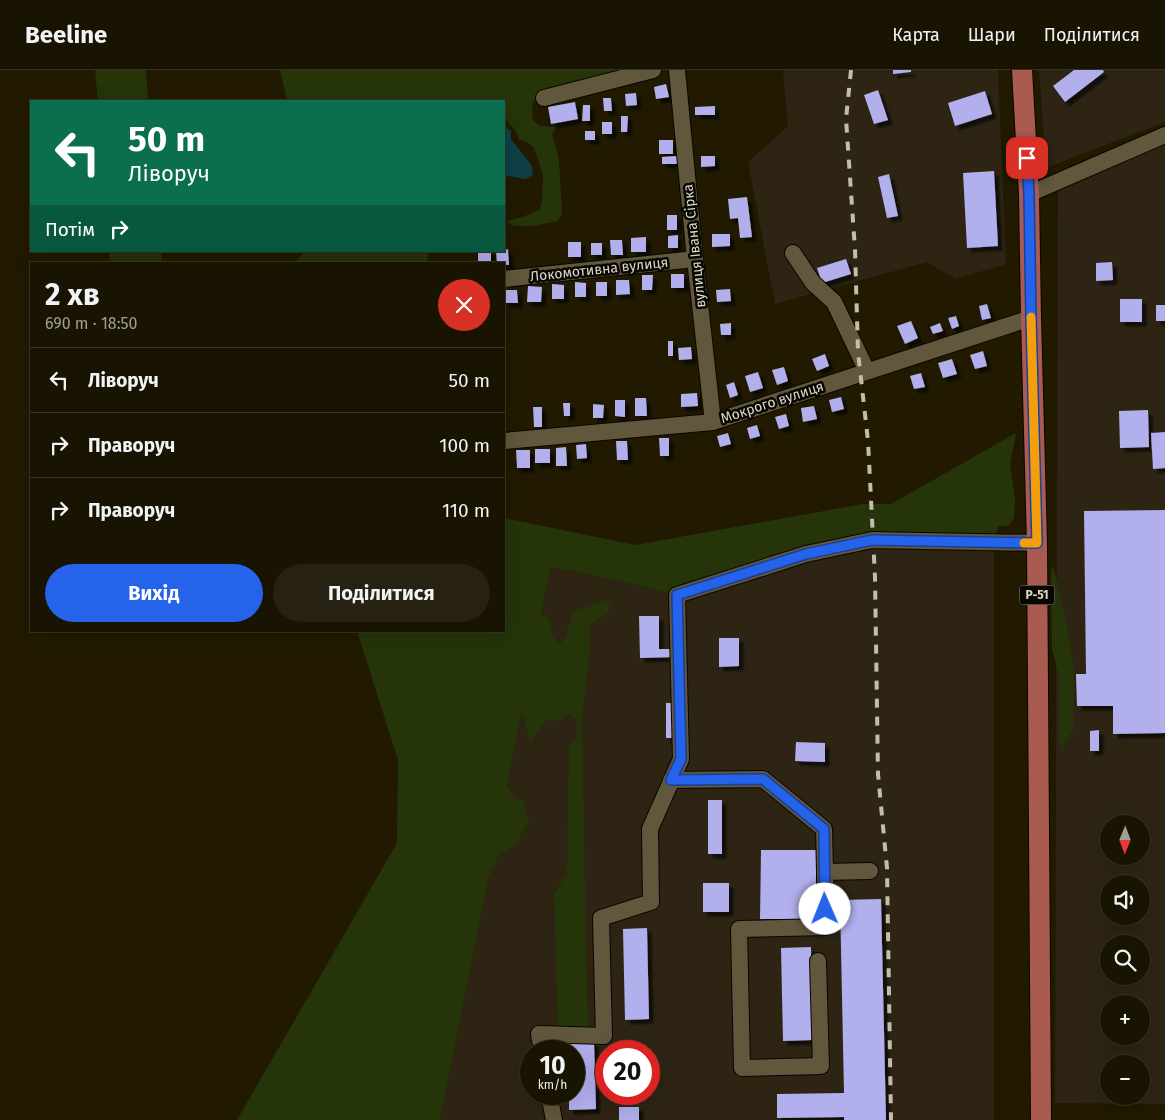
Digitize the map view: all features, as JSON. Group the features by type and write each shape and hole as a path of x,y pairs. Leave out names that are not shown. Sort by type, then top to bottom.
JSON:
{"main road":[{"name":"Р-51","path":"1022,70 1029,194 1037,543 1041,1120"}],"street":[{"path":"544,98 653,70"},
{"name":"вулиця Івана Сірка","path":"677,70 713,422"},
{"path":"1029,194 1165,134"},
{"path":"793,253 813,283 834,302 867,371"},
{"name":"Локомотивна вулиця","path":"505,280 695,259"},
{"name":"Мокрого вулиця","path":"505,441 713,422 1031,318"},
{"path":"539,1040 538,1034 604,1036 601,918 651,902 650,829 681,759 677,595 806,554 872,540 1037,543"},
{"path":"671,780 763,779 824,829 826,927 739,929 742,1068 820,1066 818,961"},
{"path":"825,872 870,871"},
{"path":"551,1105 554,1120"}],"shaded area":[{"path":"783,70 998,70 1006,264 956,279 927,262 775,304 748,162 788,126"},
{"path":"1039,70 1165,70 1165,122 1046,168"},
{"path":"1165,135 1165,1104 1150,1104 1150,1055 1100,1055 1100,1103 1055,1103 1058,181"},
{"path":"872,540 994,542 994,1120 440,1120 551,567 677,595"}],"green space":[{"path":"95,70 146,70 148,100 98,100"},
{"path":"280,70 639,70 542,94 532,103 533,120 539,126 557,127 552,134 559,159 562,213 558,221 532,226 514,226 506,221 523,217 540,209 543,175 534,148 527,142 519,140 516,132 505,118 505,100 287,100"},
{"path":"109,252 161,252 162,262 110,262"},
{"path":"304,252 429,252 426,262 295,262"},
{"path":"1016,433 1010,464 1015,498 1014,518 1008,526 998,526 994,542 872,540 677,595 551,567 541,615 544,614 549,620 553,637 560,644 566,636 573,612 604,600 613,603 607,614 590,624 590,649 580,733 582,732 588,1033 558,1030 554,895 567,872 569,745 577,737 576,720 569,713 563,720 545,721 530,743 522,712 507,786 514,797 522,800 529,821 515,846 498,855 489,876 440,1120 237,1120 397,843 398,760 357,632 505,632 505,518 635,545 863,504 891,504"},
{"path":"1053,565 1067,625 1074,671 1073,730 1063,746 1059,744 1059,677 1052,649 1051,573"}],"water":[{"path":"505,127 511,131 511,139 532,166 533,175 525,179 505,177"}],"building":[{"path":"893,70 911,70 911,72 893,74"},
{"path":"1074,70 1103,70 1104,72 1065,102 1053,86"},
{"path":"666,84 669,97 656,99 654,87"},
{"path":"878,90 888,120 874,124 864,95"},
{"path":"985,91 992,114 955,126 948,103"},
{"path":"636,93 637,105 626,106 625,94"},
{"path":"603,98 611,98 612,111 604,111"},
{"path":"575,102 578,119 551,124 548,107"},
{"path":"583,105 590,105 590,121 582,121"},
{"path":"715,106 715,115 695,115 695,107"},
{"path":"621,116 628,116 627,132 621,132"},
{"path":"602,122 612,122 612,134 602,134"},
{"path":"585,131 595,131 595,140 585,140"},
{"path":"659,140 673,140 673,154 659,154"},
{"path":"677,156 677,164 662,164 662,157"},
{"path":"701,156 715,156 715,166 701,167"},
{"path":"994,171 998,246 967,248 963,173"},
{"path":"889,174 898,216 887,218 878,177"},
{"path":"747,197 752,237 740,238 738,218 730,219 728,199"},
{"path":"667,215 677,215 677,230 667,230"},
{"path":"712,234 730,234 730,246 712,247"},
{"path":"678,235 678,248 668,248 668,236"},
{"path":"646,237 646,252 631,252 631,238"},
{"path":"610,240 622,240 623,255 611,255"},
{"path":"568,242 581,242 581,257 568,257"},
{"path":"591,243 602,243 602,255 591,255"},
{"path":"508,249 509,265 505,265 505,262 497,262 496,252 505,252 505,250"},
{"path":"478,252 491,252 491,262 478,262"},
{"path":"846,259 851,274 822,283 817,268"},
{"path":"1112,262 1113,280 1096,281 1096,263"},
{"path":"671,274 684,274 684,288 671,288"},
{"path":"642,275 653,275 652,290 642,290"},
{"path":"616,280 629,280 630,294 616,295"},
{"path":"575,282 586,283 586,297 575,297"},
{"path":"596,282 607,282 607,296 596,296"},
{"path":"552,284 564,285 564,299 552,299"},
{"path":"528,286 542,287 541,302 527,302"},
{"path":"730,289 731,301 717,302 716,290"},
{"path":"505,290 517,290 518,303 505,303"},
{"path":"1120,299 1142,299 1142,322 1120,322"},
{"path":"987,304 991,318 982,320 979,306"},
{"path":"1156,305 1165,305 1165,321 1156,321"},
{"path":"956,316 959,326 952,329 948,318"},
{"path":"911,321 918,338 905,344 897,326"},
{"path":"731,323 731,335 721,335 720,324"},
{"path":"940,323 943,331 933,334 930,327"},
{"path":"668,341 673,341 673,356 668,356"},
{"path":"691,347 692,359 679,360 678,348"},
{"path":"983,351 987,366 975,369 970,355"},
{"path":"825,354 829,366 817,371 812,359"},
{"path":"952,359 957,374 943,378 938,363"},
{"path":"784,367 788,381 777,385 772,370"},
{"path":"758,372 763,388 750,392 745,376"},
{"path":"921,373 925,387 914,389 910,376"},
{"path":"734,382 738,395 730,398 726,385"},
{"path":"697,393 698,406 681,407 681,394"},
{"path":"841,397 844,409 832,412 829,400"},
{"path":"635,398 646,398 647,416 635,416"},
{"path":"615,400 625,400 625,417 615,416"},
{"path":"563,403 570,403 570,416 564,416"},
{"path":"593,404 604,405 603,418 593,418"},
{"path":"814,406 817,419 803,422 801,408"},
{"path":"533,407 542,407 542,427 534,427"},
{"path":"1148,410 1149,447 1120,448 1119,411"},
{"path":"786,414 789,426 779,429 775,417"},
{"path":"757,425 760,436 750,439 747,428"},
{"path":"1165,432 1165,468 1153,469 1151,433"},
{"path":"728,433 731,444 720,447 717,436"},
{"path":"659,438 669,438 669,456 660,456"},
{"path":"616,441 627,441 628,460 617,460"},
{"path":"586,444 587,458 577,459 576,445"},
{"path":"566,447 567,466 556,466 556,448"},
{"path":"535,449 550,449 550,463 535,463"},
{"path":"516,450 530,450 530,468 517,468"},
{"path":"1165,510 1165,733 1113,734 1113,706 1077,706 1076,674 1086,674 1084,511"},
{"path":"639,616 659,616 659,649 675,649 675,657 640,658"},
{"path":"719,638 739,638 739,666 719,667"},
{"path":"666,703 674,703 675,738 666,738"},
{"path":"1099,730 1099,751 1090,751 1090,731"},
{"path":"796,742 825,743 825,762 795,761"},
{"path":"708,800 722,800 722,854 708,854"},
{"path":"761,850 816,850 816,919 760,919"},
{"path":"703,883 729,883 729,912 703,912"},
{"path":"881,899 886,1120 844,1120 844,1117 777,1118 777,1094 844,1093 840,900"},
{"path":"647,928 649,1019 625,1020 623,929"},
{"path":"811,947 812,1040 783,1041 781,948"},
{"path":"585,1042 594,1042 596,1109 569,1110 569,1105 585,1105"},
{"path":"619,1107 639,1107 639,1120 619,1120"}],"railway":[{"path":"851,70 846,119 855,250 858,352 868,441 875,577 878,774 887,868 891,1120"}],"slow traffic":[{"path":"1024,543 1037,543 1031,317"}],"route":[{"path":"825,909 824,829 763,779 671,780 681,759 677,595 806,554 872,540 1037,543 1027,158"}]}
